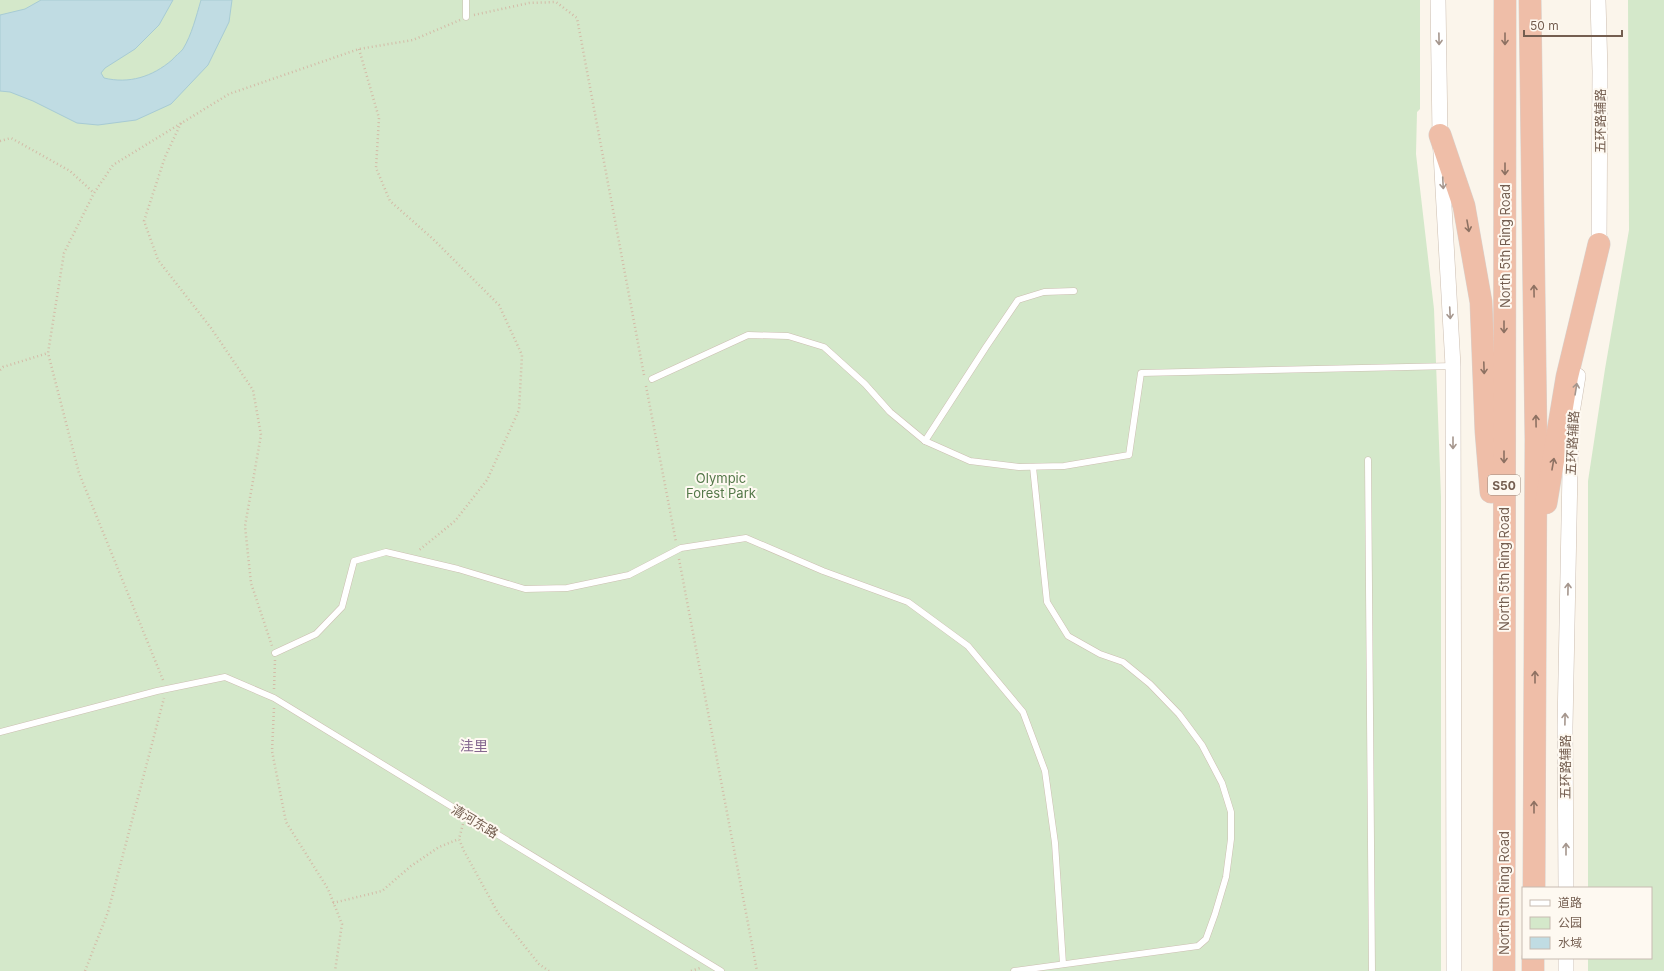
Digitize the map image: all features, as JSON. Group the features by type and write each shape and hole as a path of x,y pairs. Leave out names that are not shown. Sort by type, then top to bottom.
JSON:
{"highway":[{"name":"North 5th Ring Road","path":"1504,971 1505,0"},
{"name":"S50","path":"1530,0 1536,439 1534,887"},
{"path":"1440,135 1464,206 1481,302 1486,431 1504,649"},
{"path":"1535,557 1554,461 1567,377 1599,244"},
{"path":"1533,959 1533,971"}],"street":[{"path":"1438,0 1440,135 1453,366 1454,971"},
{"name":"五环路辅路","path":"1566,887 1565,727 1571,419 1599,244 1600,72 1598,0"},
{"path":"1566,959 1566,971"}],"lane":[{"path":"466,0 466,17"},
{"path":"925,441 1018,300 1044,292 1074,291"},
{"path":"652,379 748,335 788,336 824,347 865,384 890,412 925,441 970,461 1019,467 1033,467 1064,466 1129,455 1141,373 1453,366"},
{"path":"1368,460 1372,971"},
{"path":"1014,971 1198,946 1206,939 1215,914 1226,877 1232,840 1231,812 1222,783 1202,745 1179,714 1150,684 1123,662 1100,654 1068,636 1047,602 1033,467"},
{"path":"275,653 316,634 342,607 354,561 386,552 458,569 525,589 567,588 629,575 677,550 746,538 822,571 908,602 968,646 1023,712 1045,771 1055,843 1063,964"},
{"name":"清河东路","path":"167,689 225,677 274,698 721,971"},
{"path":"0,732 167,689"}],"path":[{"path":"85,971 108,912 167,689 79,473 48,352 64,253 94,193 113,165 229,94 359,49 413,40 466,17 529,3 556,2 577,18 645,378"},
{"path":"359,49 379,118 376,168 390,201 433,239 499,305 522,355 519,410 487,480 455,521 410,557"},
{"path":"181,123 165,157 144,220 158,260 211,328 253,390 261,435 245,526 251,583 275,653 272,751 286,822 328,888 342,924 335,971"},
{"path":"0,141 12,138 70,171 94,193"},
{"path":"0,370 3,367 48,352"},
{"path":"646,386 757,971"},
{"path":"465,815 459,839 464,851 498,913 539,964 550,971"},
{"path":"334,903 382,891 411,866 439,847 459,839"}],"green space":[{"name":"Olympic Forest Park","path":"0,0 1420,0 1420,109 1417,112 1416,154 1434,309 1441,497 1441,971 0,971"},
{"path":"1628,0 1664,0 1664,971 1588,971 1588,959 1652,959 1652,887 1588,887 1588,481 1605,369 1629,230"}],"water":[{"path":"41,0 173,0 159,25 135,49 105,68 101,73 104,78 122,80 140,78 156,71 172,60 183,49 191,31 201,0 232,0 229,22 208,65 171,104 136,120 98,125 77,123 33,101 10,92 0,91 0,15 25,9"}],"district":[{"name":"洼里","path":"474,745"}]}
